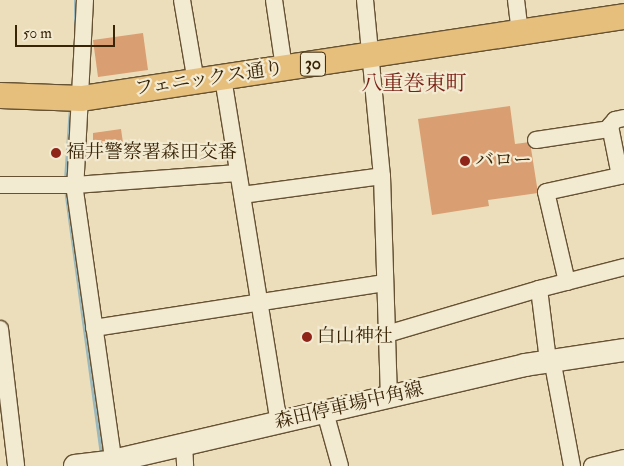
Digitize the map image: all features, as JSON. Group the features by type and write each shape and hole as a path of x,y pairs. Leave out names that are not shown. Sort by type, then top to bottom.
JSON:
{"main road":[{"name":"フェニックス通り","path":"0,95 81,98 624,16"},
{"name":"森田停車場中角線","path":"101,464 185,455 279,422 550,360 624,350"}],"street":[{"path":"85,0 75,185 94,328 101,464"},
{"path":"182,0 196,82"},
{"path":"274,0 284,68"},
{"path":"365,0 382,176 389,396"},
{"path":"516,0 520,33"},
{"path":"223,78 279,422"},
{"path":"567,282 546,192 620,176 610,129 615,120 624,118"},
{"path":"536,140 610,129"},
{"path":"0,185 75,185 238,173"},
{"path":"242,195 382,176"},
{"path":"387,334 539,289 624,268"},
{"path":"94,328 258,301 385,283"},
{"path":"539,289 550,360 572,466"},
{"path":"0,329 16,466"},
{"path":"325,412 340,466"},
{"path":"592,466 624,458"}],"building":[{"path":"143,33 148,70 98,77 93,40"},
{"path":"510,106 515,144 530,142 538,193 488,200 489,206 432,215 418,119"},
{"path":"121,129 124,150 93,154 93,133"}],"waterway":[{"path":"76,0 76,25"},
{"path":"66,180 71,107"},
{"path":"66,189 102,455"}],"place":[{"name":"福井警察署森田交番","path":"56,153"},
{"name":"バロー","path":"465,161"},
{"name":"白山神社","path":"307,337"}],"district":[{"name":"八重巻東町","path":"414,84"}]}
